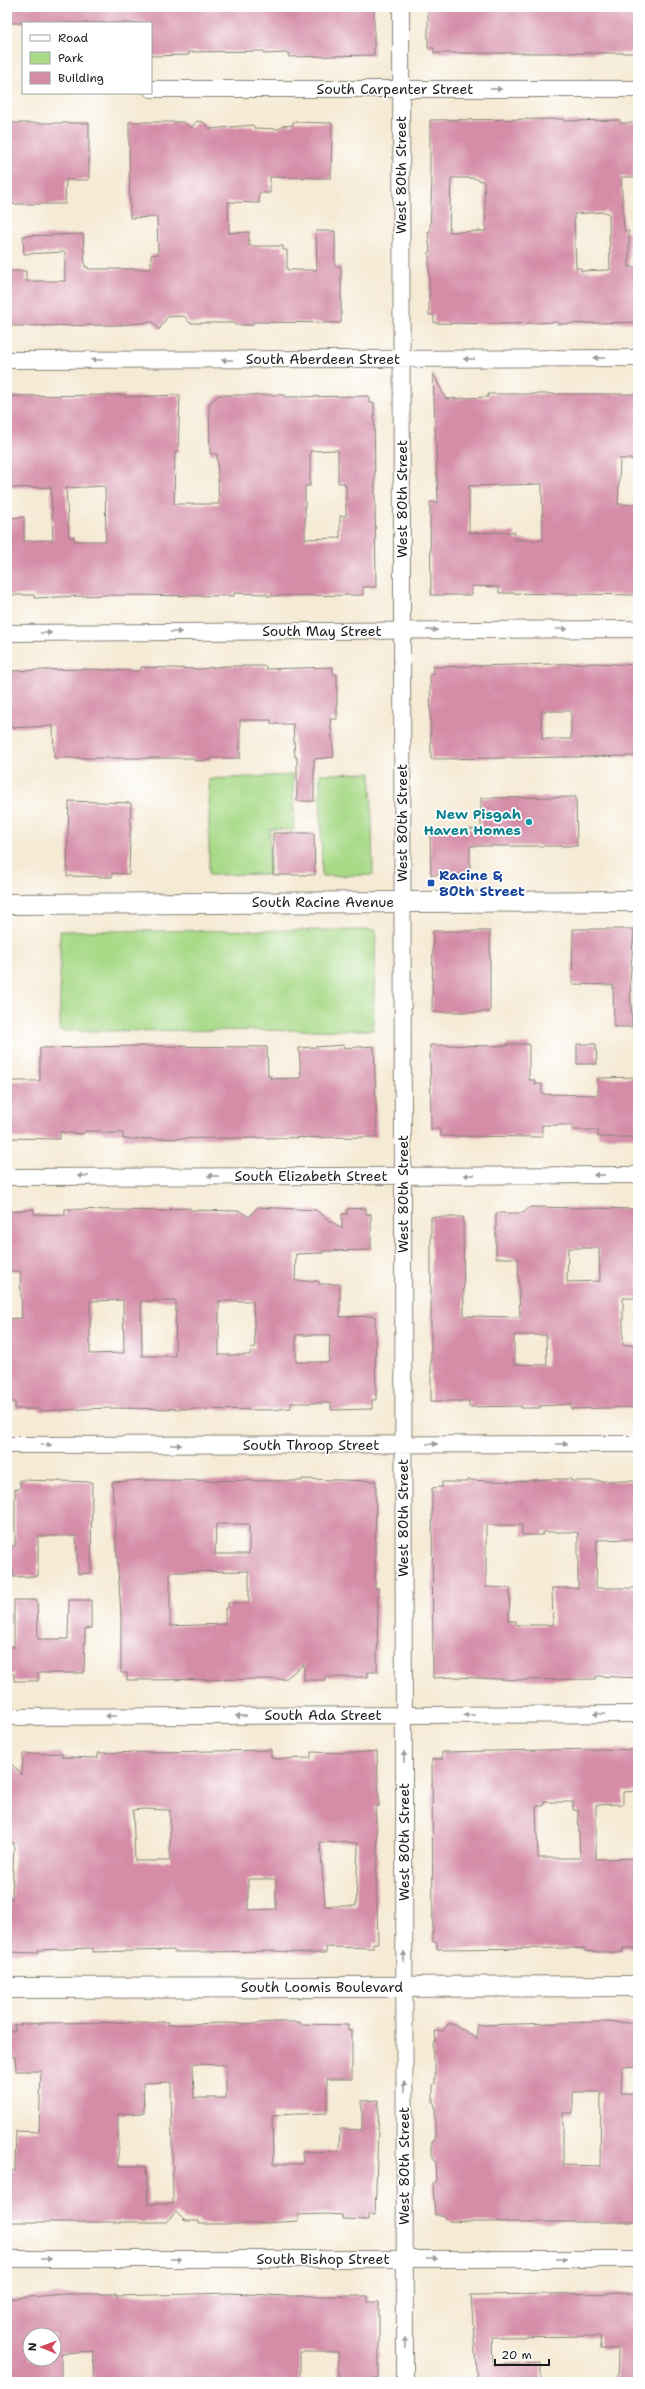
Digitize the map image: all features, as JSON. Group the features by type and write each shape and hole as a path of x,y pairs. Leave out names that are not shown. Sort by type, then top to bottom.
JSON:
{"street":[{"name":"West 80th Street","path":"401,7 405,2382"},
{"name":"South Carpenter Street","path":"152,89 638,89"},
{"name":"South Aberdeen Street","path":"7,360 638,358"},
{"name":"South May Street","path":"7,633 638,629"},
{"name":"South Racine Avenue","path":"7,904 638,901"},
{"name":"South Elizabeth Street","path":"7,1176 638,1175"},
{"name":"South Throop Street","path":"7,1445 638,1444"},
{"name":"South Ada Street","path":"7,1716 638,1714"},
{"name":"South Loomis Boulevard","path":"7,1988 638,1986"},
{"name":"South Bishop Street","path":"7,2259 638,2259"}],"green space":[{"path":"371,773 373,875 322,876 320,774"},
{"path":"293,775 294,830 270,829 269,874 209,875 209,779"},
{"path":"376,930 373,1030 60,1031 60,931"}],"building":[{"path":"23,7 374,7 374,55 289,57 288,53 264,54 264,51 189,52 189,55 152,56 152,22 7,23 7,9"},
{"path":"428,7 638,7 638,53 434,53 434,48 428,48"},
{"path":"564,119 564,121 620,120 620,123 638,123 638,177 621,177 624,231 629,231 629,267 638,267 638,322 558,324 558,322 510,324 434,323 434,315 429,315 430,252 428,232 430,232 432,177 430,177 430,120","holes":["451,178 474,178 484,182 486,231 449,232","605,212 609,214 610,270 581,271 581,268 576,268 574,214"]},
{"path":"197,121 203,122 210,129 253,125 254,128 279,129 282,126 293,125 293,122 332,123 331,178 270,177 270,193 259,193 259,203 228,202 229,233 249,232 249,246 283,246 283,250 287,250 287,270 317,270 316,231 335,231 335,266 341,266 341,323 253,322 253,325 235,325 235,323 190,323 184,316 167,317 159,330 153,322 118,325 7,326 7,271 26,271 26,281 65,281 65,252 24,254 23,236 83,234 85,267 88,267 88,269 151,269 151,255 158,254 157,217 130,218 129,122 183,122 191,128"},
{"path":"10,123 89,123 89,180 66,180 65,204 10,204 10,201 7,201 7,131 10,131"},
{"path":"433,373 446,399 488,397 488,394 638,394 638,459 620,459 618,504 638,505 638,595 499,593 499,587 471,586 471,595 431,595 430,502 438,502","holes":["542,484 543,540 514,540 515,532 469,533 469,486"]},
{"path":"125,395 125,397 180,395 178,452 175,452 174,504 219,504 217,454 210,454 209,404 219,395 285,395 285,397 369,396 369,403 374,403 376,587 363,587 363,595 267,596 267,594 234,593 234,596 107,595 34,598 34,595 7,595 7,518 24,517 24,541 53,540 51,487 7,488 7,400 11,396","holes":["338,450 338,483 344,483 346,487 346,516 340,516 340,538 305,539 305,486 310,486 310,451","105,486 106,541 74,541 74,537 69,537 66,488"]},
{"path":"594,663 638,665 638,756 431,759 430,674 434,674 433,667","holes":["541,711 571,711 571,739 542,739"]},
{"path":"225,666 266,666 266,669 333,667 333,674 337,675 337,719 330,719 334,757 314,759 314,801 297,801 297,757 295,757 293,724 271,724 271,720 240,720 240,758 211,758 211,760 194,761 193,758 54,758 53,726 7,728 7,671 83,669 137,671 141,670 141,667 200,669"},
{"name":"New Pisgah Haven Homes","path":"576,797 577,846 470,846 470,874 431,875 430,830 481,829 481,798"},
{"path":"69,801 131,803 129,874 112,873 112,877 67,876"},
{"path":"273,833 314,833 315,875 273,875"},
{"path":"573,929 634,929 630,981 632,1027 614,1027 613,985 572,984"},
{"path":"433,931 490,931 490,1012 432,1012"},
{"path":"507,1044 529,1044 529,1080 535,1080 535,1084 542,1084 542,1094 598,1095 598,1078 638,1077 638,1137 598,1137 598,1130 572,1130 572,1125 542,1125 542,1137 441,1136 440,1129 431,1129 430,1045 507,1046"},
{"path":"577,1044 596,1044 597,1064 577,1064"},
{"path":"344,1045 344,1048 374,1046 377,1137 123,1139 123,1133 85,1131 83,1134 60,1132 60,1139 7,1138 7,1081 40,1081 40,1048 138,1046 267,1047 268,1076 271,1076 270,1079 301,1078 299,1048"},
{"path":"258,1207 316,1210 342,1229 342,1214 347,1214 347,1209 366,1208 366,1214 371,1214 371,1250 323,1251 323,1253 296,1254 295,1281 319,1281 319,1284 340,1284 340,1317 375,1316 376,1400 372,1400 372,1409 331,1410 331,1403 291,1403 291,1408 271,1410 108,1408 40,1411 40,1409 15,1409 15,1402 7,1402 7,1319 22,1318 20,1271 7,1271 7,1212 34,1209 34,1214 65,1215 65,1209 170,1211 170,1209 190,1208 190,1210 240,1211 249,1217","holes":["123,1300 124,1353 90,1354 90,1301","141,1301 176,1301 175,1356 142,1356","219,1301 253,1301 255,1348 251,1348 250,1355 219,1355","296,1335 330,1335 329,1362 296,1362"]},
{"path":"530,1207 638,1209 638,1298 623,1298 623,1345 638,1345 638,1407 571,1409 571,1404 540,1406 540,1408 521,1408 521,1406 469,1407 469,1401 431,1401 431,1217 463,1217 464,1316 520,1317 518,1258 496,1258 496,1213 523,1213","holes":["568,1248 599,1248 600,1281 567,1282","514,1335 546,1335 547,1365 514,1364"]},
{"path":"302,1479 376,1481 375,1588 378,1588 377,1672 368,1672 368,1677 325,1677 325,1680 304,1680 304,1664 285,1679 127,1680 127,1673 121,1673 121,1614 112,1482 145,1480 302,1481","holes":["216,1524 249,1524 249,1554 215,1554","249,1571 249,1603 228,1603 228,1608 225,1608 225,1624 170,1626 170,1572"]},
{"path":"547,1479 571,1479 571,1481 638,1481 638,1539 597,1540 596,1588 638,1588 638,1678 596,1676 596,1679 521,1680 454,1677 433,1678 432,1488 442,1487 442,1482 468,1482 468,1480 514,1482","holes":["486,1525 522,1525 522,1535 543,1535 543,1532 578,1533 578,1588 552,1588 553,1625 516,1625 516,1621 509,1621 510,1588 486,1587"]},
{"path":"20,1480 92,1482 91,1573 78,1574 76,1536 38,1536 38,1576 13,1577 13,1570 7,1570 7,1546 15,1546 15,1489 20,1489"},
{"path":"14,1600 37,1600 38,1639 68,1639 69,1600 91,1600 91,1628 85,1629 84,1673 38,1673 38,1681 14,1681 14,1674 7,1674 7,1647 14,1647"},
{"path":"599,1749 638,1750 638,1791 623,1792 623,1804 596,1805 596,1859 638,1858 638,1948 623,1948 623,1952 584,1951 585,1949 572,1948 437,1949 437,1942 433,1942 432,1759 442,1759 442,1752","holes":["544,1802 573,1802 573,1810 578,1810 580,1858 538,1858 536,1806 544,1806"]},
{"path":"271,1750 271,1757 274,1759 311,1758 311,1752 354,1753 377,1751 379,1806 375,1806 378,1859 376,1873 378,1943 373,1943 373,1948 326,1947 326,1953 277,1951 174,1952 174,1950 93,1952 93,1948 38,1950 38,1953 7,1952 7,1899 12,1899 14,1843 7,1843 7,1759 22,1775 23,1754 62,1753 62,1757 98,1758 98,1753","holes":["133,1810 170,1810 170,1861 135,1861","320,1842 358,1843 356,1906 325,1906","248,1879 276,1879 276,1909 248,1910"]},
{"path":"168,2022 168,2025 300,2022 300,2024 348,2025 348,2031 352,2030 352,2079 327,2079 327,2113 272,2115 273,2164 303,2164 302,2152 339,2151 340,2129 362,2130 362,2101 379,2100 375,2215 368,2214 368,2220 342,2219 342,2215 327,2214 298,2215 298,2221 248,2224 199,2224 199,2221 185,2221 176,2212 166,2222 7,2222 7,2171 15,2171 16,2131 39,2132 41,2071 16,2071 15,2057 7,2056 7,2031 15,2031 14,2025 42,2023","holes":["193,2064 226,2065 226,2098 194,2098","171,2082 173,2204 148,2204 146,2166 118,2166 118,2114 144,2113 143,2083"]},
{"path":"597,2022 638,2023 638,2066 622,2067 621,2093 638,2093 638,2222 469,2222 449,2221 443,2215 435,2215 433,2184 436,2182 435,2161 432,2159 432,2142 435,2140 435,2105 433,2102 433,2086 435,2083 435,2062 433,2060 433,2044 436,2041 435,2031 443,2031 448,2024 454,2024 477,2039 477,2025","holes":["573,2092 601,2092 600,2166 563,2165 563,2113 573,2113"]},
{"path":"230,2293 285,2296 368,2296 368,2302 379,2302 379,2378 375,2378 375,2382 338,2382 338,2352 300,2352 300,2382 93,2382 94,2351 62,2353 62,2327 22,2327 22,2367 61,2367 61,2382 7,2382 7,2299 65,2294 116,2294 116,2296"},
{"path":"638,2293 638,2349 635,2349 634,2382 617,2382 618,2349 601,2349 600,2336 492,2337 493,2365 541,2363 541,2382 477,2382 471,2295"}],"place":[{"name":"New Pisgah Haven Homes","path":"529,822"},
{"name":"Racine & 80th Street","path":"431,883"}]}
